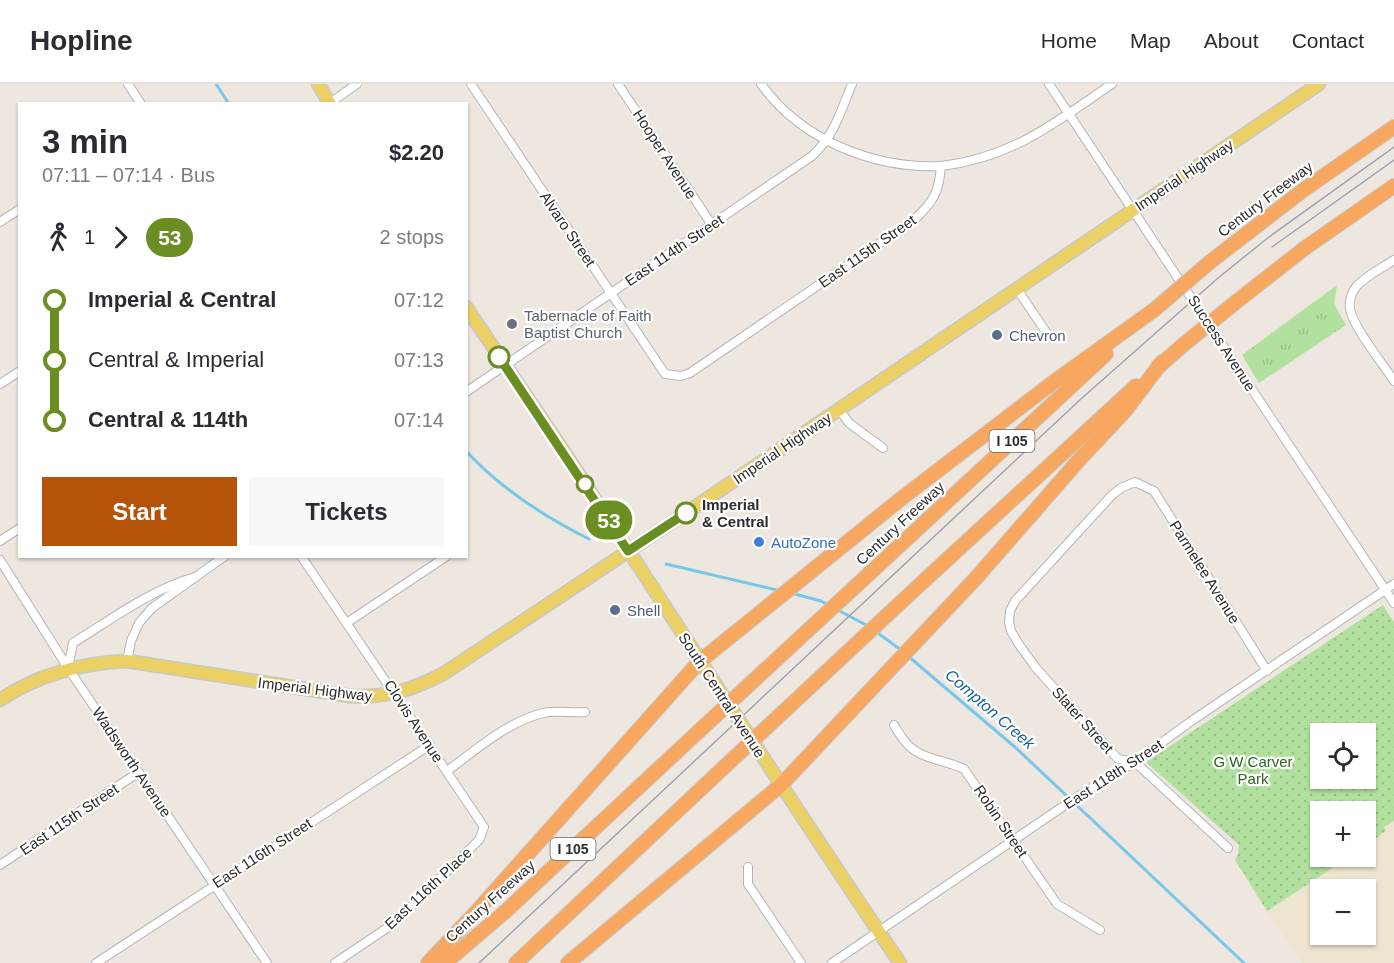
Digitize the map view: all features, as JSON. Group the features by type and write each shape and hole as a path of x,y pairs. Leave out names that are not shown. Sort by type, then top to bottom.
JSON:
{"highway":[{"name":"Century Freeway","path":"445,963 507,910 1154,310 1210,262 1302,191 1394,126"},
{"name":"I 105","path":"516,963 927,578 1162,362 1305,248 1394,186"},
{"path":"428,963 699,662 1032,398 1154,310"},
{"path":"568,963 781,785 977,578 1079,460 1125,411 1162,362"}],"main road":[{"path":"318,84 329,102"},
{"name":"Imperial Highway","path":"0,700 41,678 68,668 127,661 350,696 381,697 425,683 443,674 628,551 1319,84"},
{"name":"South Central Avenue","path":"468,310 900,963"}],"street":[{"path":"128,84 140,102"},
{"path":"331,102 357,84"},
{"name":"Alvaro Street","path":"471,84 665,374"},
{"name":"Hooper Avenue","path":"618,84 711,225"},
{"path":"761,84 780,107 795,120 827,140 899,165 941,166 972,161 1029,140 1112,84"},
{"name":"East 114th Street","path":"468,391 812,156 827,140 835,127 852,84"},
{"name":"Success Avenue","path":"1049,84 1394,603"},
{"name":"East 115th Street","path":"665,374 681,376 690,373 915,219 935,196 940,182 941,166"},
{"path":"0,222 18,210"},
{"path":"1394,260 1358,284 1353,290 1350,301 1350,311 1358,326 1394,381"},
{"path":"1017,289 1048,335"},
{"path":"0,384 18,372"},
{"path":"839,409 849,423 884,448"},
{"name":"Slater Street","path":"1135,483 1121,488 1112,495 1015,601 1010,611 1011,631 1036,668 1118,759 1135,762 1228,848"},
{"name":"Parmelee Avenue","path":"1135,483 1154,491 1268,671"},
{"path":"0,541 18,529"},
{"path":"127,661 131,641 139,623 152,608 222,558"},
{"name":"Clovis Avenue","path":"303,558 484,827"},
{"path":"348,622 444,558"},
{"name":"Wadsworth Avenue","path":"0,560 68,668 267,963"},
{"path":"68,668 73,643 151,595 175,583 195,577"},
{"name":"East 118th Street","path":"832,963 1080,795 1135,762 1394,584"},
{"path":"447,771 522,720 545,713 585,712"},
{"name":"Robin Street","path":"894,725 908,745 922,755 964,769 1057,904 1100,930"},
{"name":"East 116th Street","path":"96,963 430,745"},
{"name":"East 115th Street","path":"0,865 139,772"},
{"name":"East 116th Place","path":"335,963 393,924 479,840 484,827"},
{"path":"748,867 748,884 801,963"}],"shaded area":[{"path":"1394,821 1394,963 1302,963 1267,911 1310,883 1310,945 1376,945 1376,879 1316,879 1334,867 1376,867 1376,838 1386,831 1384,827"}],"green space":[{"path":"1337,285 1334,304 1346,325 1259,383 1242,355"},
{"name":"G W Carver Park","path":"1383,605 1394,622 1394,821 1384,827 1386,831 1376,838 1376,801 1310,801 1310,867 1334,867 1316,879 1310,879 1310,883 1267,911 1235,860 1239,845 1146,762"}],"waterway":[{"path":"216,84 228,102"},
{"path":"468,453 523,501 589,539"},
{"name":"Compton Creek","path":"666,564 781,591"},
{"name":"Compton Creek","path":"791,593 821,601 830,606"},
{"name":"Compton Creek","path":"836,609 870,627"},
{"name":"Compton Creek","path":"875,631 901,650"},
{"name":"Compton Creek","path":"908,656 1016,748 1244,963"}],"tram line":[{"path":"479,963 1082,398 1218,278 1269,237 1394,147"},
{"path":"1272,247 1394,160"}],"bus line":[{"name":"53","path":"499,357 628,551 686,513"}],"place":[{"name":"Tabernacle of Faith Baptist Church","path":"512,324"},
{"name":"Chevron","path":"997,335"},
{"name":"Imperial & Central","path":"686,513"},
{"name":"AutoZone","path":"759,542"},
{"name":"Shell","path":"615,610"}]}
